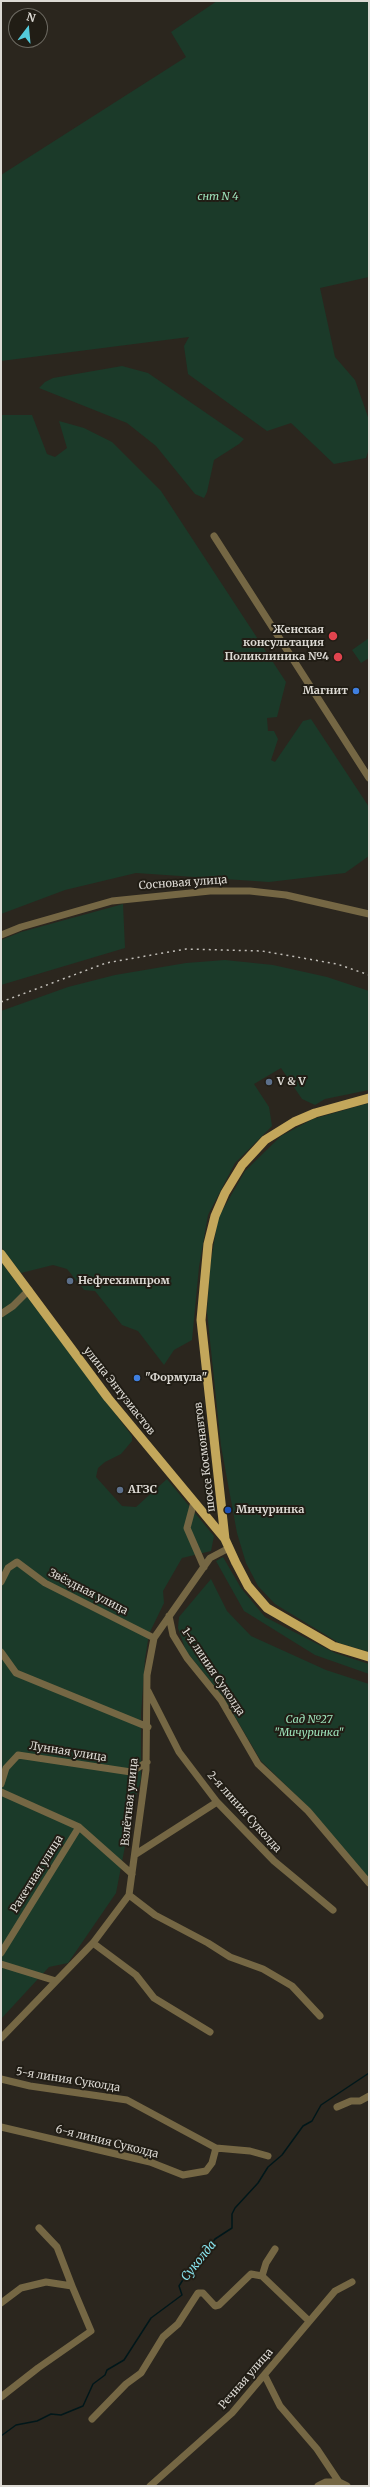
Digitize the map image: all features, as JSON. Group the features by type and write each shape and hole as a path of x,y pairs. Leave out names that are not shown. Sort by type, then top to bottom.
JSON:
{"main road":[{"name":"шоссе Космонавтов","path":"369,1098 315,1113 294,1122 265,1140 242,1165 225,1193 215,1216 208,1244 201,1320 225,1538 229,1548 248,1586 267,1608 333,1646 369,1657"},
{"name":"улица Энтузиастов","path":"1,1254 108,1398 225,1538"}],"street":[{"path":"214,536 369,778"},
{"name":"Сосновая улица","path":"1,935 20,927 112,901 210,890 250,891 286,895 369,914"},
{"path":"1,1314 13,1306 29,1290"},
{"path":"194,1502 187,1528 204,1567"},
{"name":"Взлётная улица","path":"1,2038 93,1943 129,1895 136,1854 146,1762 148,1727 147,1675 154,1638 210,1558 229,1548"},
{"name":"Звёздная улица","path":"1,1582 8,1568 17,1562 45,1583 154,1638"},
{"name":"1-я линия Суколда","path":"169,1616 173,1635 188,1658 221,1700 258,1764 308,1811 369,1883"},
{"path":"1,1652 16,1673 148,1727"},
{"name":"2-я линия Суколда","path":"148,1691 178,1752 218,1802 235,1818 274,1861 333,1910"},
{"name":"Лунная улица","path":"1,1784 6,1768 18,1755 131,1772 146,1762"},
{"path":"1,1792 79,1827 132,1874"},
{"path":"136,1854 218,1802"},
{"name":"Ракетная улица","path":"1,1953 79,1827"},
{"path":"129,1895 154,1915 208,1943 230,1957 264,1969 292,1986 320,2016"},
{"path":"93,1943 136,1975 154,1998 210,2032"},
{"path":"1,1964 56,1981"},
{"name":"5-я линия Суколда","path":"1,2079 30,2086 127,2100 216,2148"},
{"path":"337,2107 351,2101 360,2101 369,2096"},
{"name":"6-я линия Суколда","path":"1,2127 150,2162 183,2175 206,2171 212,2164 216,2148"},
{"path":"216,2148 250,2151 268,2156"},
{"path":"1,2397 38,2368 91,2331 57,2247 39,2228"},
{"path":"262,2276 266,2263 275,2249"},
{"path":"92,2419 126,2384 140,2373 163,2337 178,2324 198,2293 203,2294 215,2306 220,2305 251,2274 262,2276 308,2320"},
{"path":"1,2303 21,2288 46,2282 72,2286"},
{"name":"Речная улица","path":"150,2486 232,2413 265,2376 308,2320 335,2291 352,2282"},
{"path":"265,2376 280,2406 317,2449 339,2482"},
{"path":"318,2486 326,2482 339,2482 347,2486"}],"green space":[{"name":"снт N 4","path":"217,1 369,1 369,277 320,288 335,357 355,380 369,420 369,449 366,458 334,464 291,423 267,431 188,374 184,346 189,337 1,361 1,175 186,57 171,32"},
{"path":"122,366 148,373 244,439 239,444 214,460 207,492 204,498 195,494 156,446 127,423 39,388 45,382 53,378"},
{"path":"1,415 32,415 47,454 55,457 67,448 59,421 84,428 112,442 161,491 286,682 277,717 267,718 268,731 274,731 278,739 271,760 275,762 303,721 311,719 369,807 369,856 345,873 269,882 136,873 65,890 1,914"},
{"path":"369,638 369,658 361,663 352,650"},
{"path":"123,904 125,948 1,985 1,940 21,932"},
{"path":"225,960 273,965 327,977 369,991 369,1090 325,1099 315,1105 302,1099 281,1068 254,1084 269,1107 272,1126 235,1163 208,1215 199,1267 192,1340 174,1350 164,1365 138,1331 122,1325 95,1291 84,1290 67,1269 53,1265 21,1273 1,1247 1,1011 68,987 115,975 186,963"},
{"path":"369,1103 369,1652 339,1643 275,1604 258,1586 246,1563 237,1533 221,1446 207,1312 210,1267 218,1218 245,1171 281,1136 313,1119"},
{"path":"1,1262 132,1436 132,1441 121,1454 105,1462 98,1468 96,1477 122,1506 136,1507 167,1479 214,1536 211,1551 182,1558 163,1591 164,1603 149,1634 145,1659 141,1714 141,1779 132,1810 116,1893 68,1963 49,1967 1,2019"},
{"path":"223,1557 241,1588 265,1617 335,1653 369,1664 369,1674 315,1655 244,1611 216,1561"},
{"name":"Сад №27 \"Мичуринка\"","path":"211,1579 227,1611 251,1636 326,1670 369,1684 369,1880 309,1808 261,1761 224,1698 186,1651 178,1628 179,1617"}],"waterway":[{"name":"Суколда","path":"1,2436 16,2425 37,2421 51,2414 61,2415 83,2406 93,2384 105,2375 107,2370 124,2360 151,2318 182,2295 179,2286 193,2264 201,2260 215,2239 232,2228 232,2214 235,2208 258,2183 268,2167 282,2155 303,2126 312,2121 321,2105 369,2073"}],"railway":[{"path":"1,1002 106,963 186,949 262,951 337,964 369,975"}],"place":[{"name":"Женская консультация","path":"333,636"},
{"name":"Поликлиника №4","path":"338,657"},
{"name":"Магнит","path":"356,691"},
{"name":"V & V","path":"269,1082"},
{"name":"Нефтехимпром","path":"70,1281"},
{"name":"\"Формула\"","path":"137,1378"},
{"name":"АГЗС","path":"120,1490"},
{"name":"Мичуринка","path":"228,1510"}]}
